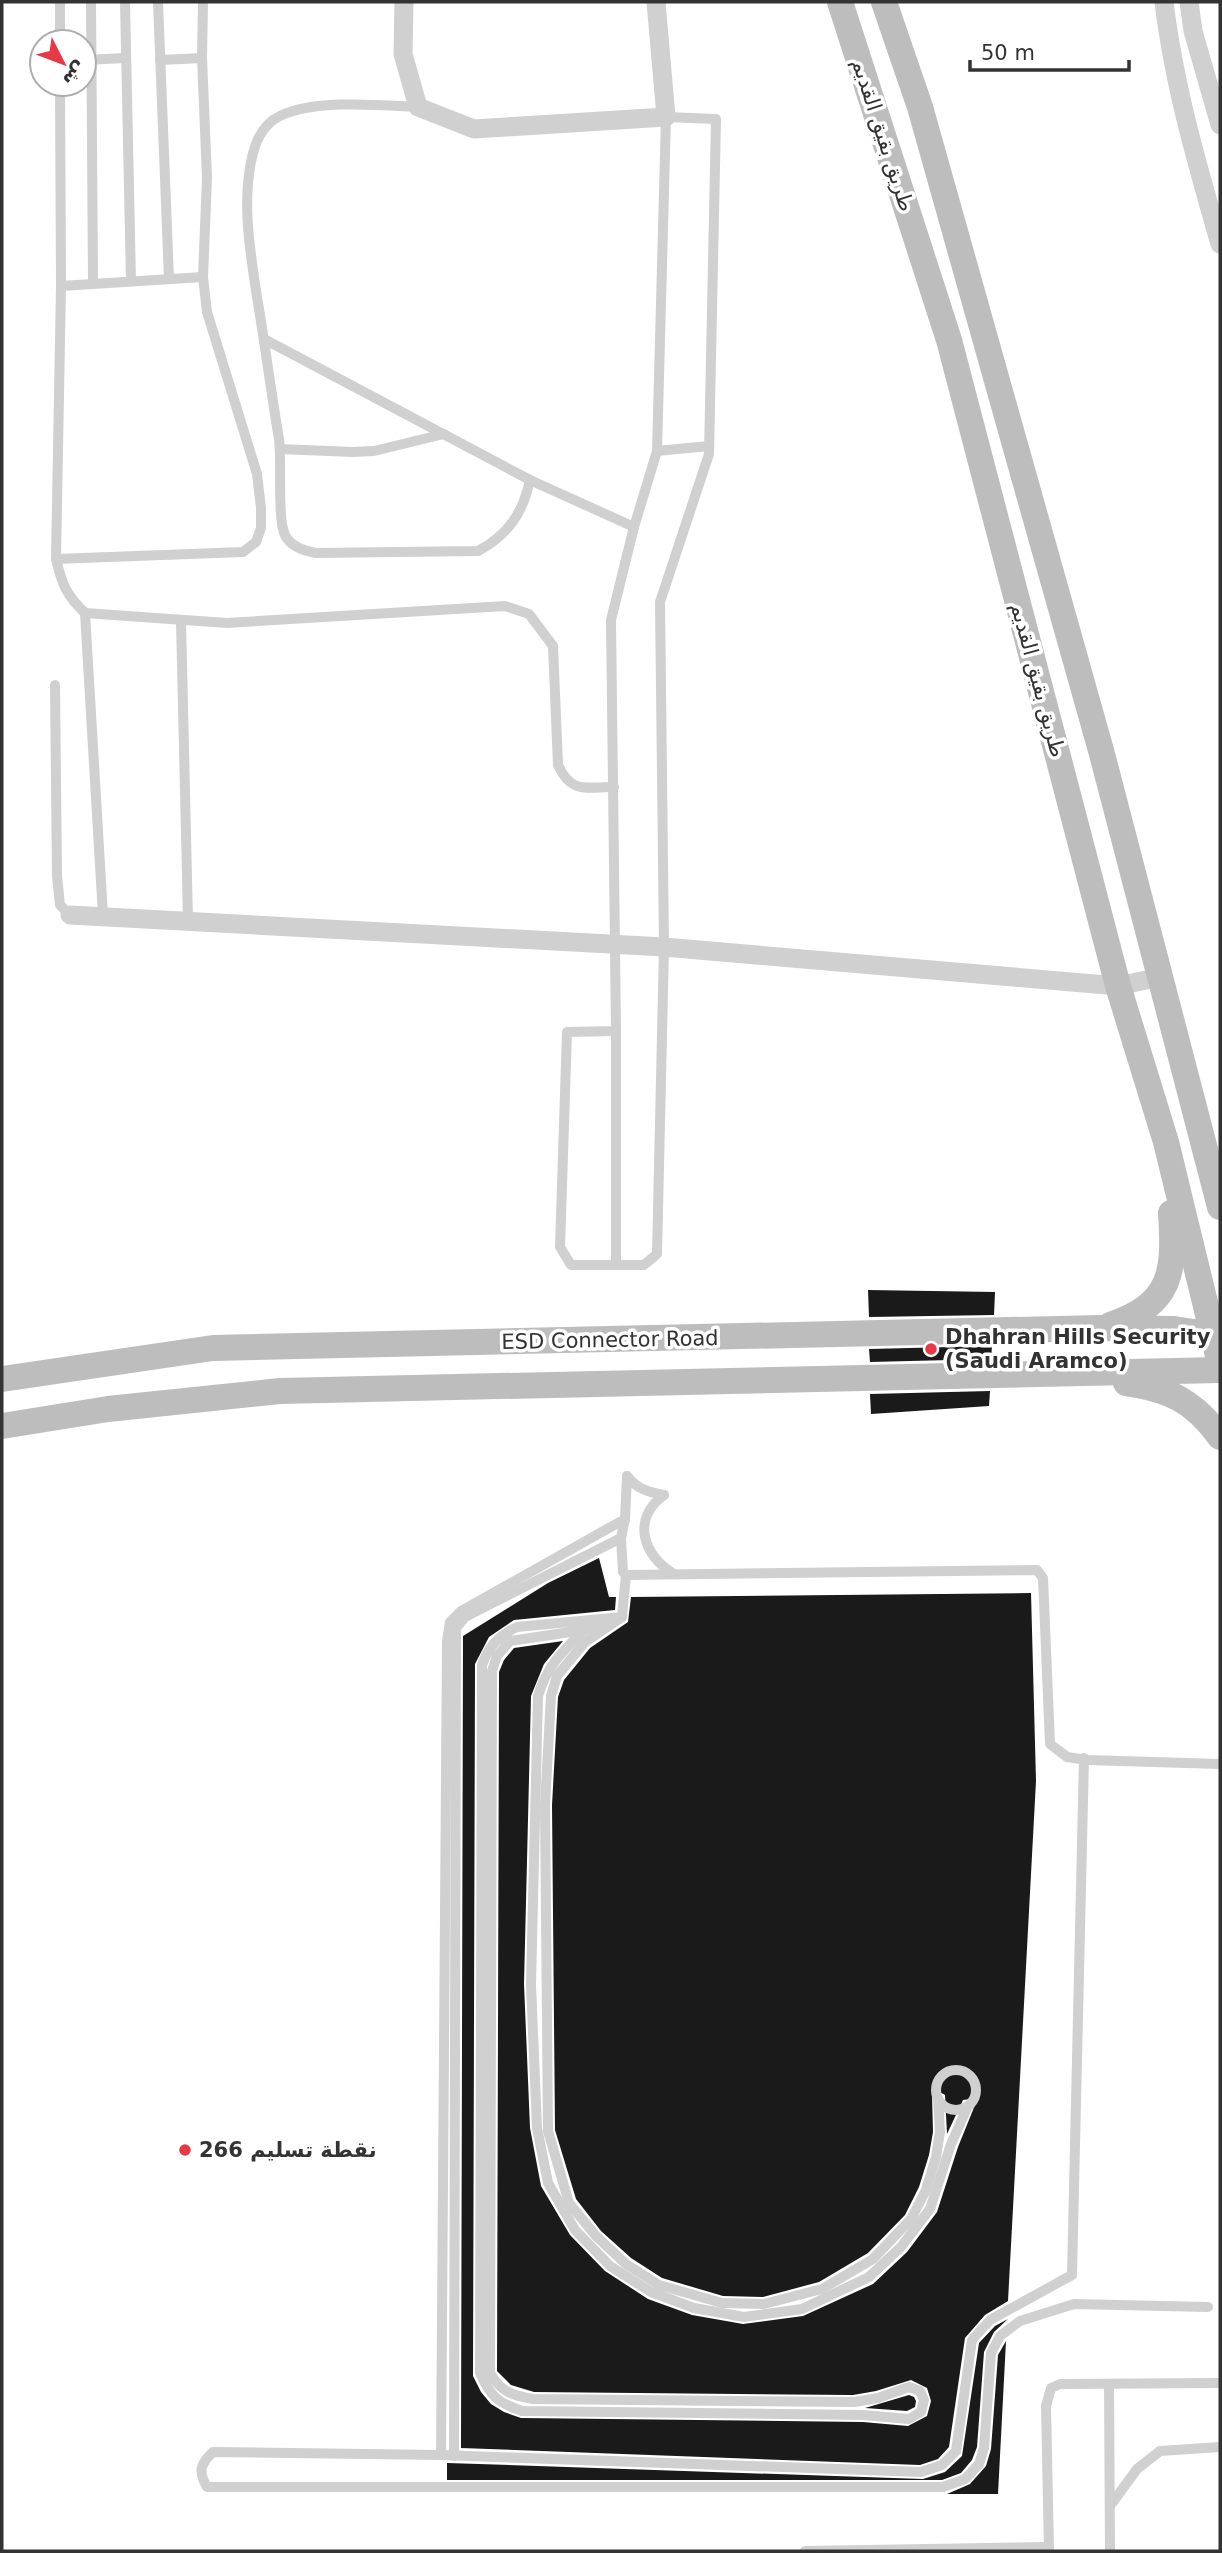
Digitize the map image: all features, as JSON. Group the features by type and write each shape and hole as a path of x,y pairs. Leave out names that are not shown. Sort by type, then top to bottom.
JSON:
{"main road":[{"name":"طريق بقيق القديم","path":"840,2 949,340 1118,986 1166,1142 1217,1335 1220,1364"},
{"name":"طريق بقيق القديم","path":"884,2 927,134 1102,754 1220,1207"},
{"path":"1101,1328 1135,1317 1152,1303 1164,1287 1171,1269 1173,1246 1166,1142"},
{"name":"ESD Connector Road","path":"2,1379 213,1349 1101,1328 1174,1329 1217,1335"},
{"path":"642,1340 642,1383"},
{"name":"ESD Connector Road","path":"2,1426 107,1409 280,1391 1220,1370"},
{"path":"1059,1373 1154,1387 1195,1409 1208,1420 1220,1437"}],"street":[{"path":"404,2 403,54 418,107 474,129 666,117 656,2"},
{"path":"1164,2 1190,142 1220,244"},
{"path":"1189,2 1193,31 1220,125"},
{"path":"70,915 664,947 1118,986 1160,977"}],"lane":[{"path":"60,2 60,28"},
{"path":"90,28 91,2"},
{"path":"125,2 131,281"},
{"path":"158,2 169,279"},
{"path":"56,559 243,552 256,542 261,528 257,474 210,323 203,277 207,178 202,58 204,2"},
{"path":"98,59 126,58"},
{"path":"160,60 202,58"},
{"path":"60,98 61,286 56,559 62,584 71,600 85,613 227,623 505,606 528,614 553,646 558,765 564,779 575,787 614,787"},
{"path":"89,98 93,282"},
{"path":"418,107 366,104 315,107 280,116 264,128 253,151 248,179 252,265 280,449 282,524 285,536 304,551 316,553 478,551 494,542 517,516 526,501 530,480"},
{"path":"616,1031 568,1032 560,1247 571,1265 616,1265 644,1265 657,1254 664,947 660,602 709,454 716,118 666,117 657,451 634,527 611,620 617,944 616,1265"},
{"path":"61,286 203,277"},
{"path":"264,339 530,480 634,527"},
{"path":"280,449 374,451 444,434"},
{"path":"657,451 709,446"},
{"path":"85,613 103,915"},
{"path":"181,621 188,920"},
{"path":"55,685 57,876 60,905 70,915"},
{"path":"622,1617 626,1575 623,1572 621,1538 625,1519 626,1476 646,1492 664,1495 654,1502 650,1509 644,1533 645,1544 664,1568 675,1574"},
{"path":"441,2455 447,1641 450,1622 461,1611 625,1519"},
{"path":"454,2456 456,1628 465,1617 621,1538"},
{"path":"626,1575 1037,1570 1043,1578 1050,1744 1067,1757 1087,1760 1220,1765"},
{"path":"622,1617 584,1630 510,1641 497,1656 492,1671 490,2373 498,2387 516,2396 533,2399 854,2402 878,2399 909,2387 920,2391 924,2400 921,2412 909,2419 863,2415 522,2411 504,2405 488,2391 480,2373 482,1665 488,1648 502,1634 517,1627 622,1617"},
{"path":"584,1630 544,1675 538,1696 532,1970 537,2128 548,2183 575,2230 610,2266 651,2292 694,2308 744,2317 802,2309 869,2277 901,2247 930,2209 951,2144 968,2106 974,2099 975,2081 961,2070 944,2073 938,2080 936,2089 940,2132 936,2157 926,2190 911,2219 873,2259 822,2289 764,2304 722,2303 659,2285 626,2263 596,2236 569,2203 548,2131 545,1805 551,1696 557,1676 585,1642 622,1617"},
{"path":"1084,1758 1072,2275 990,2320 972,2340 957,2451 942,2465 921,2472 441,2455 213,2452 203,2461 200,2476 207,2487 943,2487 965,2479 979,2464 984,2448 991,2353 1000,2336 1020,2321 1074,2304 1208,2306"},
{"path":"938,2098 943,2105 951,2109 959,2111 968,2106"},
{"path":"805,2551 1049,2549 1046,2406 1051,2388 1060,2384 1220,2383"},
{"path":"1109,2384 1111,2551"},
{"path":"1110,2506 1136,2469 1160,2451 1220,2447"}],"building":[{"path":"868,1290 995,1292 994,1315 869,1317"},
{"path":"992,1346 991,1359 870,1362 869,1349"},
{"path":"990,1391 989,1406 871,1414 870,1394"},
{"path":"599,1558 609,1597 616,1597 615,1610 514,1620 489,1637 475,1664 473,2376 491,2404 521,2418 863,2422 908,2426 927,2416 931,2401 927,2388 911,2380 853,2395 534,2392 511,2385 497,2371 499,1672 504,1660 514,1648 563,1641 544,1664 531,1696 524,1984 530,2128 541,2186 570,2235 605,2271 648,2299 692,2315 743,2324 803,2316 873,2284 907,2252 937,2212 975,2105 970,2099 963,2100 947,2134 945,2095 938,2091 932,2094 933,2132 929,2155 919,2187 905,2215 868,2253 819,2282 763,2297 723,2296 662,2278 631,2258 601,2231 576,2199 555,2130 552,1805 558,1697 564,1680 590,1648 628,1622 631,1597 1031,1593 1036,1781 1008,2301 985,2315 965,2338 949,2447 938,2459 920,2465 461,2448 463,1636 548,1583"},
{"path":"1008,2319 994,2332 984,2352 977,2447 972,2460 961,2473 942,2480 447,2480 447,2463 923,2479 945,2472 962,2456 979,2343 995,2326"},
{"path":"1006,2341 998,2494 947,2494 970,2484 986,2466 991,2449 998,2355"},
{"path":"909,2395 916,2401 915,2407 907,2411 865,2408"}],"place":[{"name":"Dhahran Hills Security (Saudi Aramco)","path":"931,1349"},
{"name":"نقطة تسليم 266","path":"185,2150"}]}
